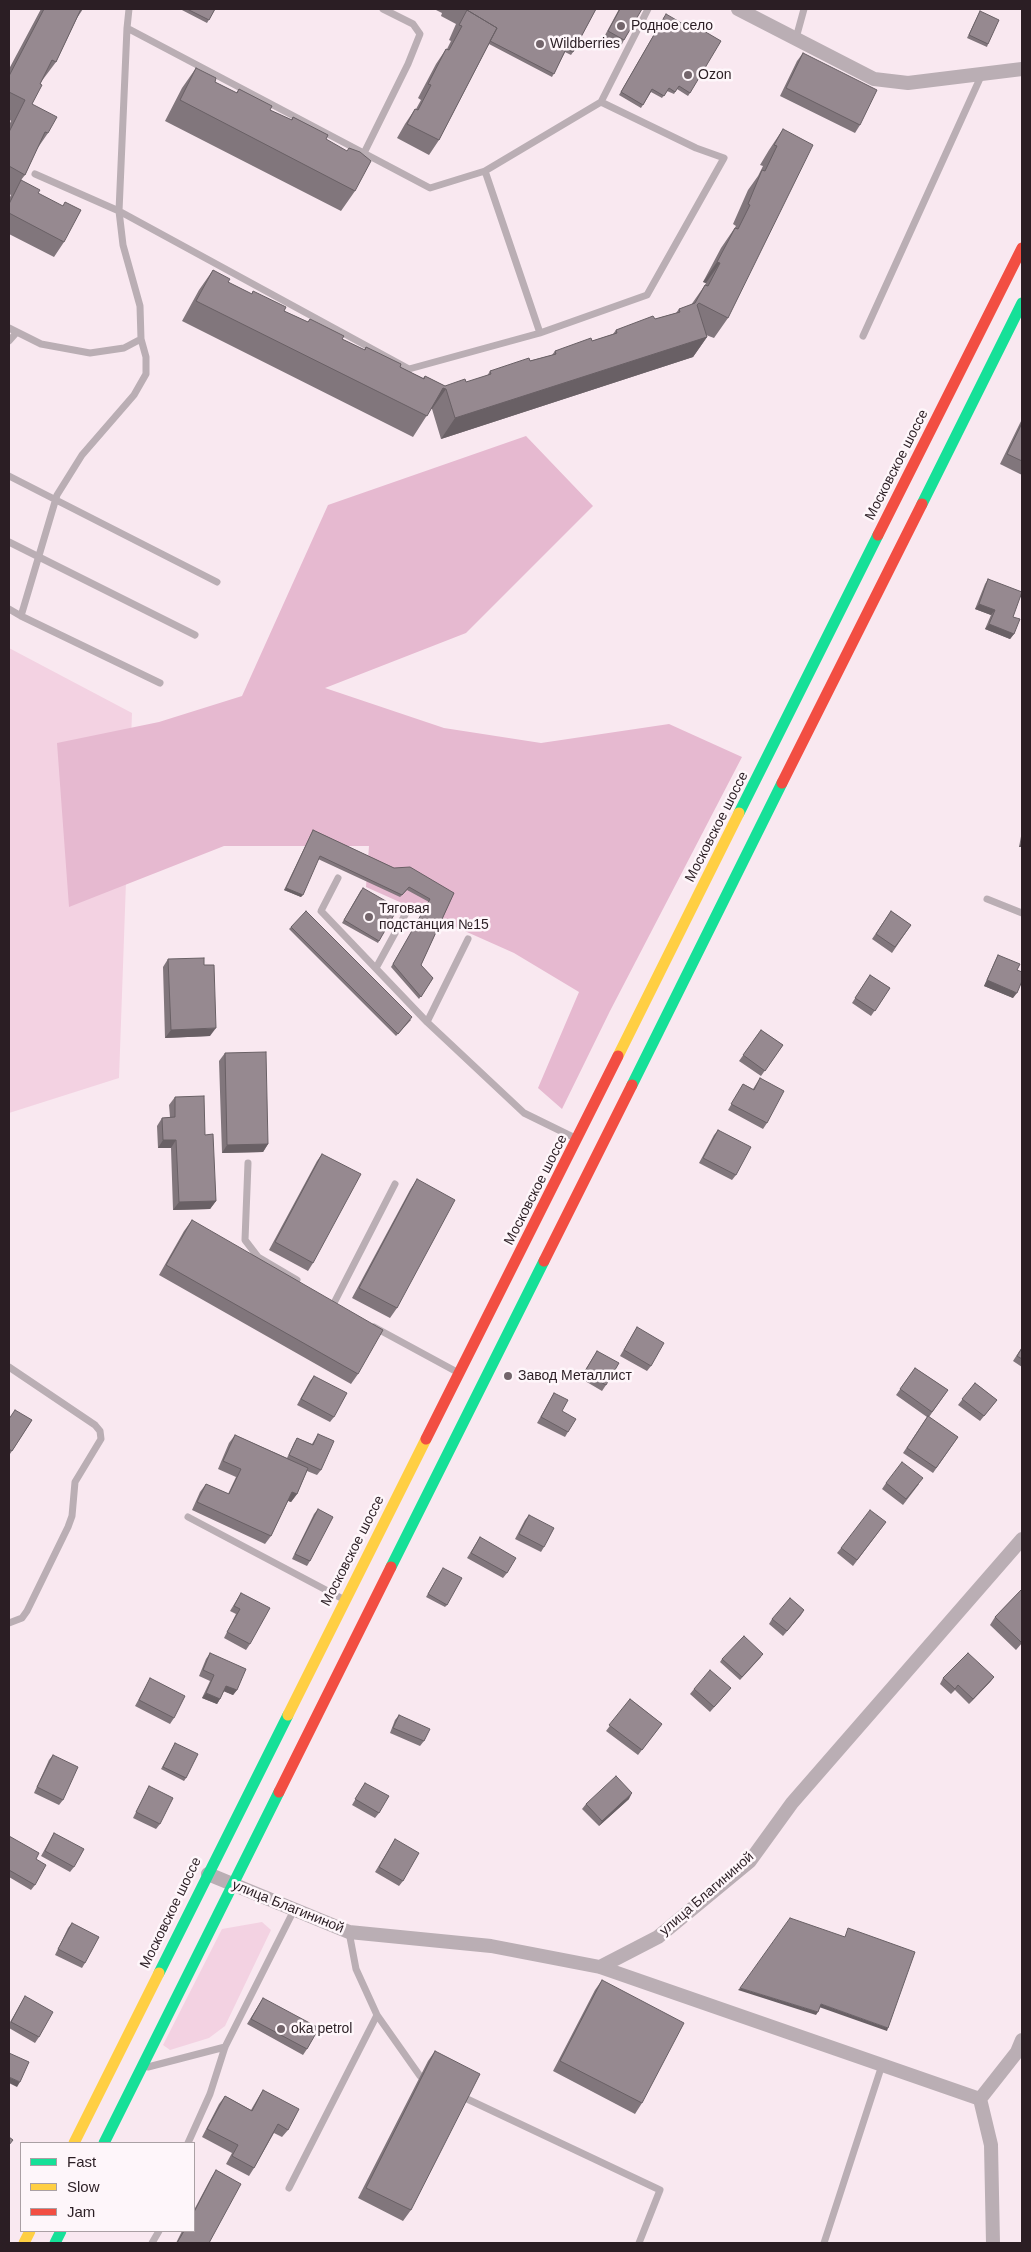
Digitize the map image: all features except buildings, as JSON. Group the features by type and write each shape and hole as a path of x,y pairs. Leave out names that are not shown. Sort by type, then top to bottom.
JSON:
{"main road":[{"name":"Московское шоссе","path":"74,2142 578,1140 1022,248"},
{"path":"104,2142 1022,302"}],"street":[{"path":"738,9 874,78 908,83 1022,69"},
{"name":"улица Благининой","path":"208,1874 349,1932 491,1946 600,1967 658,1937 750,1861 792,1802 1022,1539"},
{"path":"600,1967 980,2099"},
{"path":"980,2099 1017,2052 1022,2040"},
{"path":"980,2099 991,2145 993,2243"}],"lane":[{"path":"22,616 56,499 82,455 134,395 146,374 146,357 141,339 140,306 123,245 119,211 129,9"},
{"path":"364,153 420,40 420,34 413,24 383,9"},
{"path":"127,28 430,188 485,171 601,102 648,9"},
{"path":"796,38 804,9"},
{"path":"863,336 982,74"},
{"path":"35,174 119,211 409,369 540,333 647,295 724,158 696,148 601,102"},
{"path":"485,171 540,333"},
{"path":"9,328 41,344 90,353 124,348 141,339"},
{"path":"9,341 17,332"},
{"path":"9,476 216,582"},
{"path":"9,542 195,635"},
{"path":"9,610 160,683"},
{"path":"338,878 321,911 427,1022 524,1114 578,1140"},
{"path":"987,899 1022,913"},
{"path":"376,968 406,913"},
{"path":"427,1022 468,939"},
{"path":"248,1163 244,1240 258,1257 300,1283"},
{"path":"334,1303 395,1184"},
{"path":"325,1298 342,1308"},
{"path":"365,1322 460,1373"},
{"path":"9,1367 95,1425 100,1431 102,1439 75,1482 72,1516 68,1527 27,1611 22,1618 9,1623"},
{"path":"188,1517 346,1600"},
{"path":"188,2142 210,2094 225,2047 294,1910"},
{"path":"349,1932 356,1969 377,2015 420,2076"},
{"path":"289,2188 377,2015"},
{"path":"141,2069 225,2047"},
{"path":"824,2243 882,2065"},
{"path":"465,2098 660,2190 639,2243"},
{"path":"152,2243 158,2232"}],"shaded area":[{"path":"526,436 593,506 466,633 325,688 444,728 541,743 669,724 742,757 610,1011 562,1109 538,1088 579,992 514,953 366,887 369,846 224,846 69,907 57,743 159,722 242,696 328,505"},
{"path":"9,648 132,713 119,1078 9,1113"},
{"path":"262,1922 271,1930 225,2026 209,2038 170,2050 163,2045 222,1929"}],"traffic: fast":[{"path":"922,504 1022,303"},
{"path":"739,813 878,535"},
{"path":"632,1085 782,783"},
{"path":"391,1567 544,1261"},
{"path":"159,1973 288,1715"},
{"path":"104,2142 279,1792"},
{"path":"55,2243 60,2232"}],"traffic: slow":[{"path":"618,1056 739,813"},
{"path":"288,1715 426,1439"},
{"path":"74,2142 159,1973"},
{"path":"24,2243 30,2232"}],"traffic: jam":[{"path":"878,535 1022,248"},
{"path":"782,783 922,504"},
{"path":"426,1439 618,1056"},
{"path":"544,1261 632,1085"},
{"path":"279,1792 391,1567"}],"place":[{"name":"Родное село","path":"621,26"},
{"name":"Wildberries","path":"540,44"},
{"name":"Ozon","path":"688,75"},
{"name":"Тяговая подстанция №15","path":"369,917"},
{"name":"Завод Металлист","path":"508,1376"},
{"name":"oka petrol","path":"281,2029"}]}
